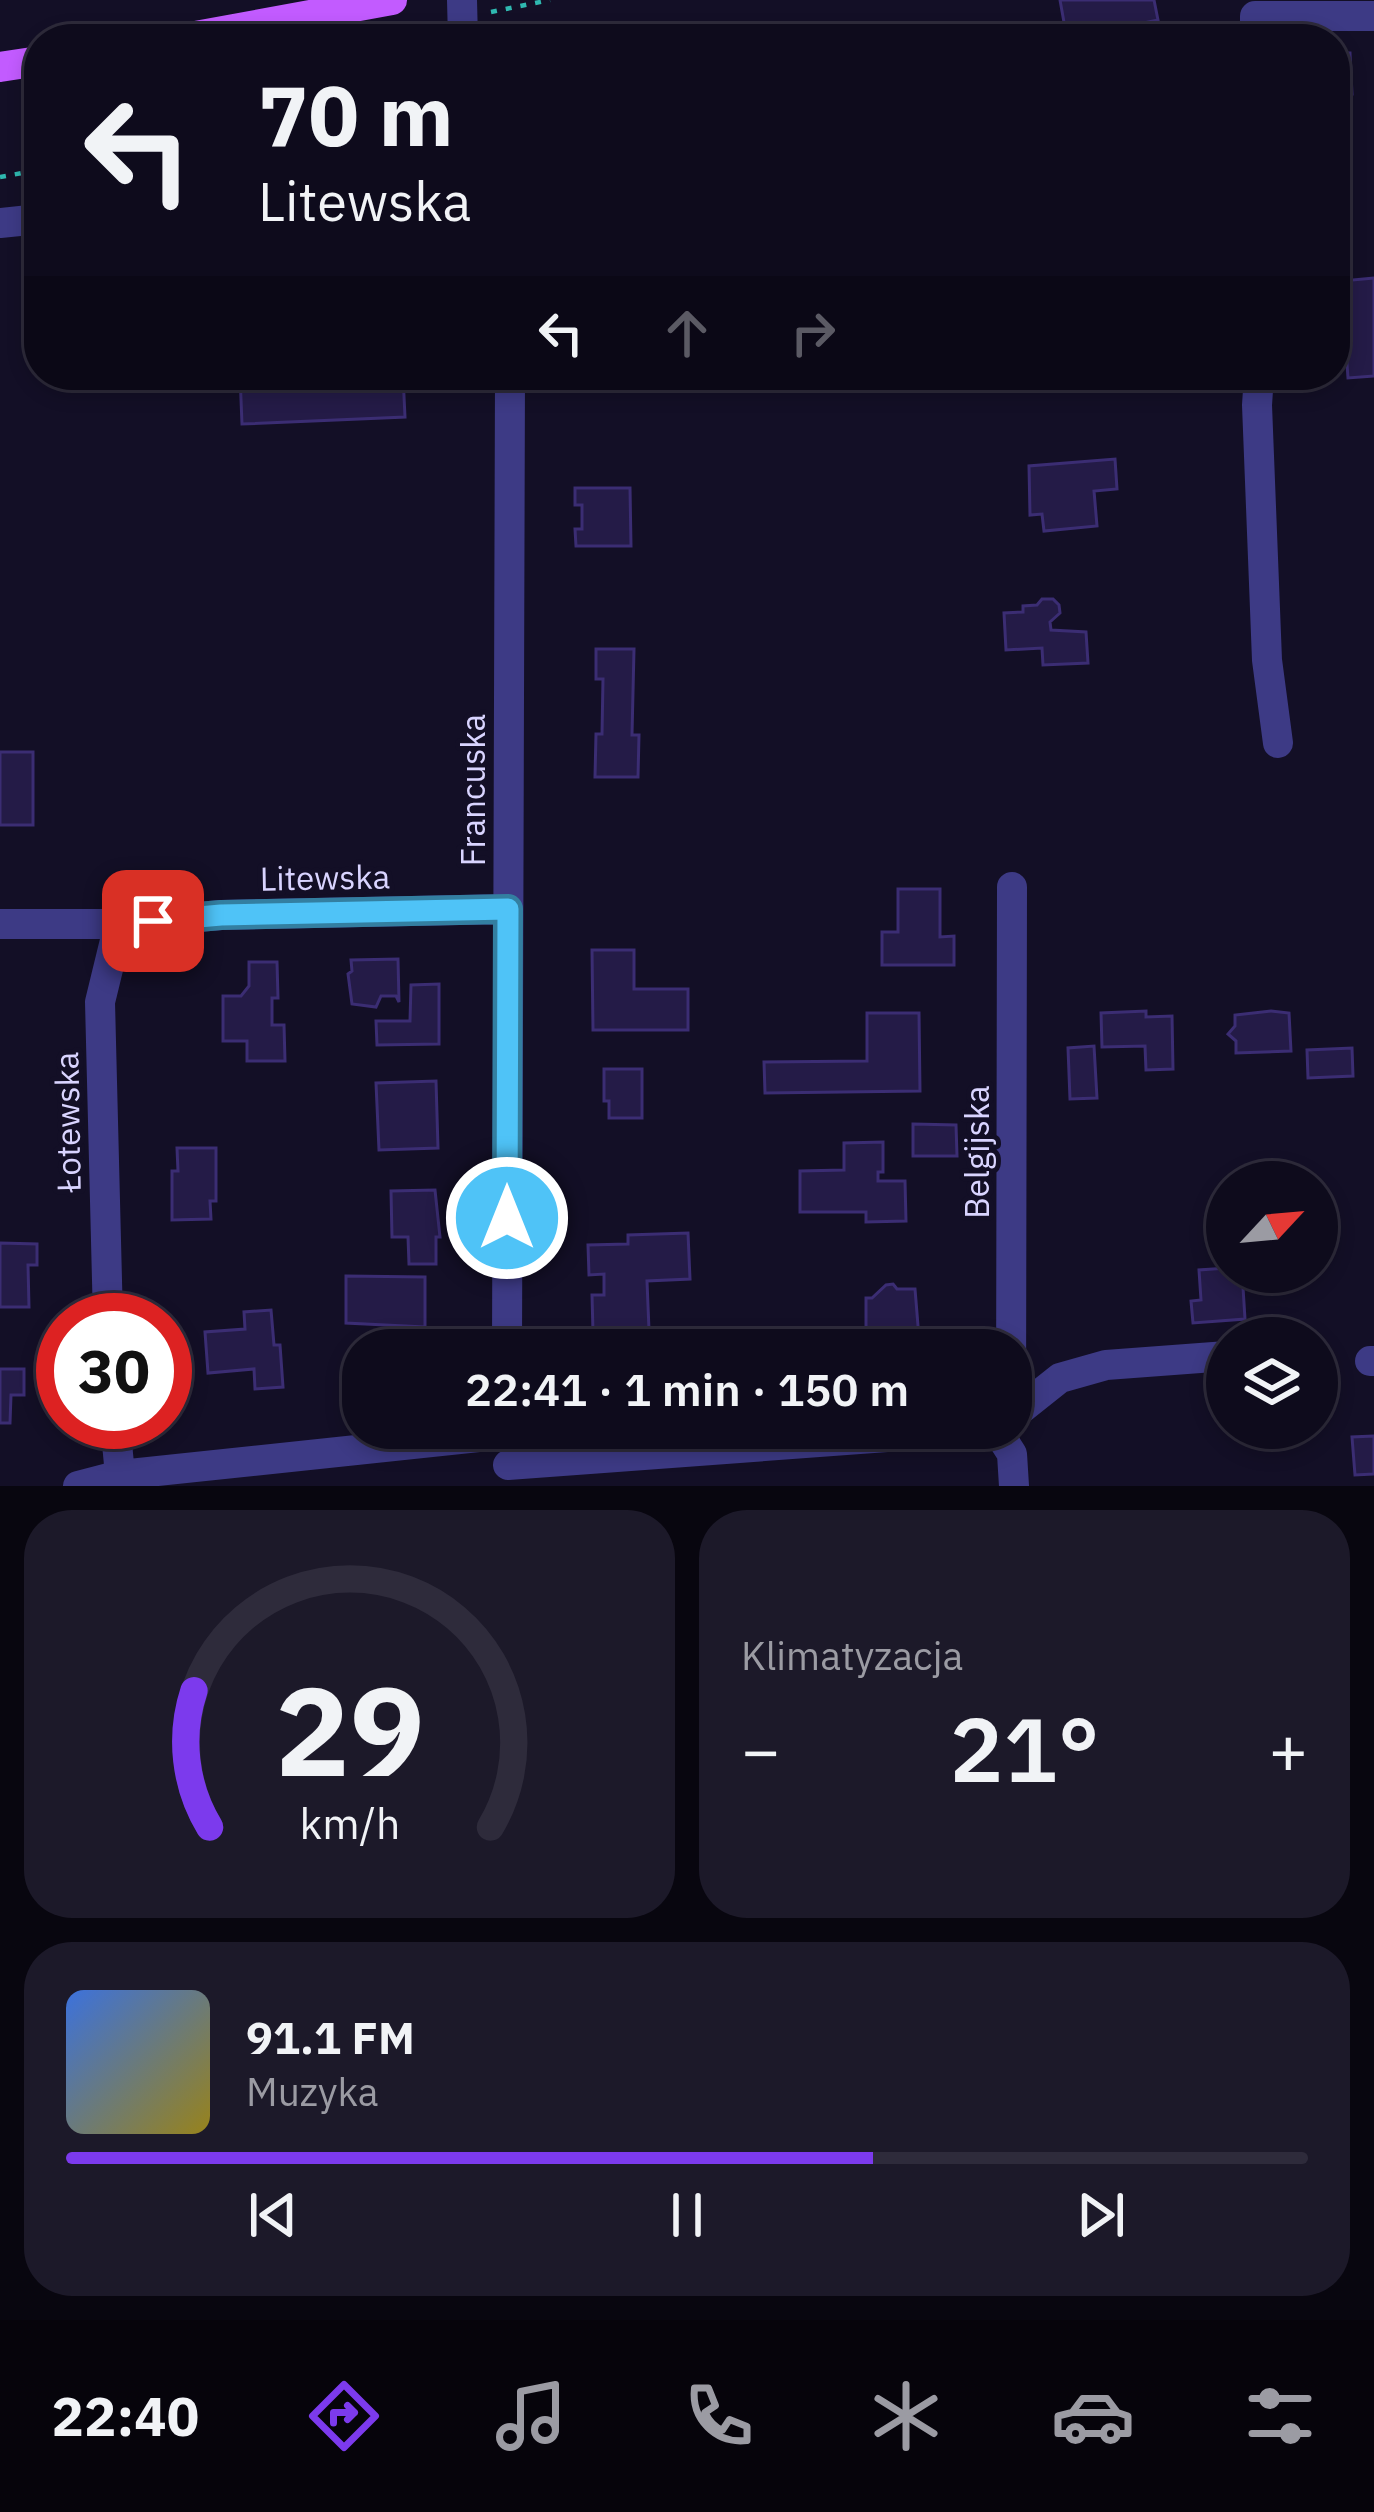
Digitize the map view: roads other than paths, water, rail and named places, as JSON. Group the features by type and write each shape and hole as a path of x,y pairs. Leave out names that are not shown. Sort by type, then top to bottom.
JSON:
{"main road":[{"path":"263,24 392,0"}],"street":[{"path":"1287,24 1374,16"},
{"name":"Francuska","path":"507,1329 510,390"},
{"path":"1259,390 1267,660 1278,743"},
{"name":"Belgijska","path":"1011,1329 1012,887"},
{"name":"Litewska","path":"0,923 119,924 221,915 508,909"},
{"name":"Łotewska","path":"107,1293 100,1002 119,924"},
{"name":"Belgijska","path":"1032,1400 1060,1378 1106,1365 1206,1358"},
{"path":"118,1449 120,1475"},
{"path":"78,1486 120,1475 243,1475 589,1449"},
{"path":"1009,1449 1014,1486"}]}
